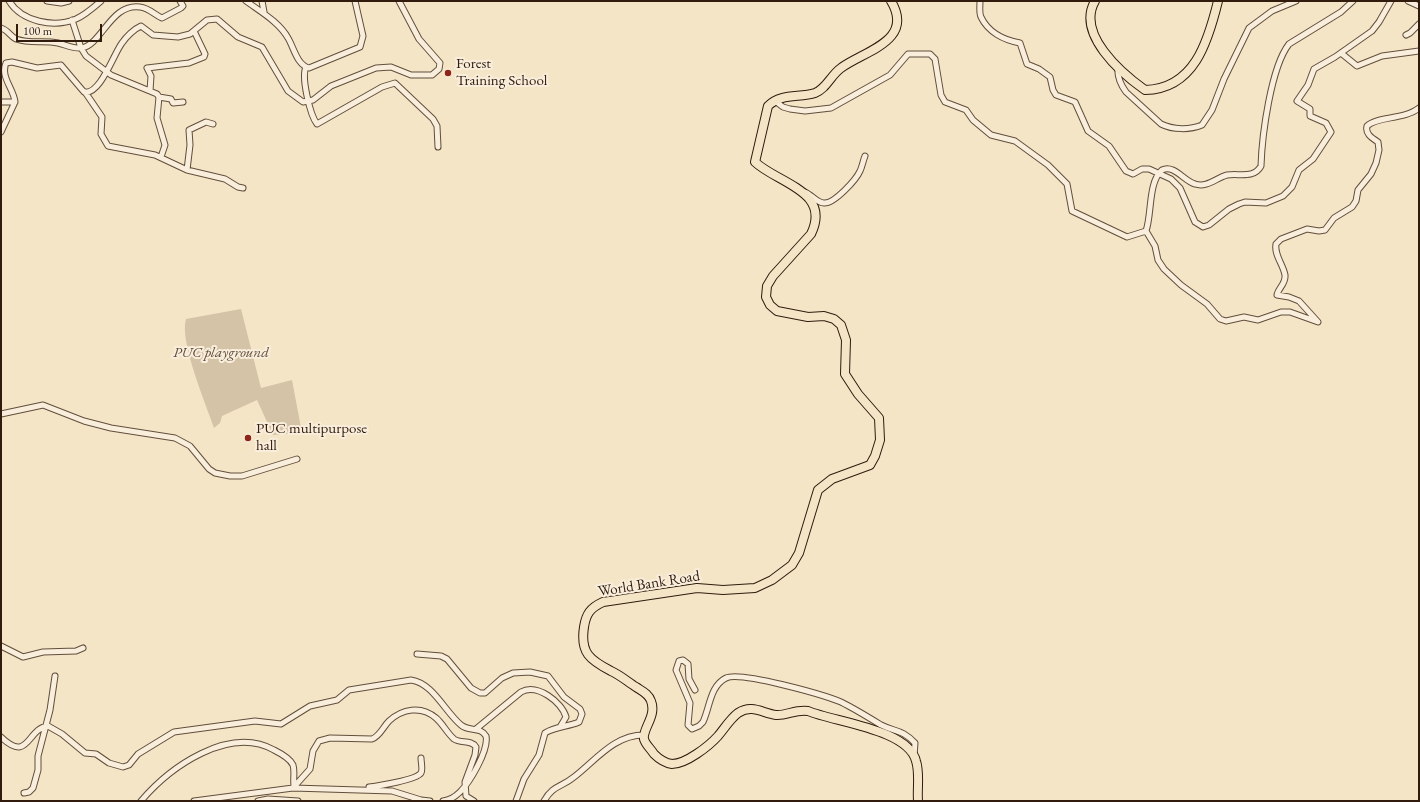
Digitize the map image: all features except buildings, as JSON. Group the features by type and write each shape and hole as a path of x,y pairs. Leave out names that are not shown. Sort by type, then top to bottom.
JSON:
{"main road":[{"path":"775,101 815,93 821,89 841,68 882,45 892,37 897,21 896,11 891,1"},
{"path":"1096,1 1090,15 1096,40 1118,68 1145,90 1158,90 1180,80 1190,70 1203,47 1218,1"},
{"name":"World Bank Road","path":"644,735 651,719 651,701 647,694 589,658 583,638 587,614 594,606 603,602 697,588 723,590 755,588 772,580 792,565 798,553 818,490 832,479 870,465 880,440 879,418 858,394 844,374 846,340 841,325 834,319 824,316 808,317 778,311 770,306 766,297 767,286 773,276 811,234 814,227 814,211 812,203 802,191 763,170 755,162 767,109 775,101"},
{"path":"644,735 648,746 658,758 673,764 687,760 694,756 717,737 738,714 746,710 760,709 780,715 800,710 859,724 887,735 903,744 914,756 917,762 918,801"}],"street":[{"path":"9,1 20,13 37,21 58,23 82,16 101,1"},
{"path":"46,1 61,3 69,1"},
{"path":"1,28 6,30 14,38 27,41 58,43 81,48 92,42 106,24 126,10 142,7 161,18 181,8 182,6 180,1"},
{"path":"246,1 264,12 285,34 300,63 306,67 312,68 360,47 363,36 355,1"},
{"path":"262,1 264,12"},
{"path":"85,92 90,92 97,86 107,72 122,42 138,27 143,27 153,35 171,38 184,36 194,31 208,20 216,19 238,38 262,47 288,91 298,100 309,102 331,86 376,68 391,67 419,76 432,75 440,66 438,60 418,39 399,1"},
{"path":"980,1 980,15 983,20 998,36 1020,43 1026,64 1039,69 1050,77 1053,90 1056,95 1075,102 1088,131 1109,146 1126,171 1133,174 1145,169 1159,172 1177,184 1195,222 1203,227 1209,225 1229,209 1239,204 1245,202 1268,203 1284,196 1292,187 1299,170 1313,159 1331,132 1323,121 1310,116 1310,109 1298,103 1297,100 1308,85 1314,69 1341,53 1375,28 1390,1"},
{"path":"1118,68 1118,74 1126,92 1161,124 1166,127 1179,128 1202,125 1212,110 1224,79 1249,28 1272,11 1296,1"},
{"path":"1353,1 1341,12 1289,44 1284,50 1280,60 1264,125 1260,169 1247,175 1226,176 1202,185 1192,183 1170,169 1166,168 1159,172 1154,185 1146,231 1155,246 1158,260 1164,269 1181,285 1207,304 1220,319 1226,321 1244,317 1258,320 1281,312 1290,312 1299,314 1314,322 1318,322 1299,301 1289,297 1277,295 1284,281 1285,275 1276,250 1276,244 1281,239 1307,229 1319,231 1325,230 1334,218 1352,207 1356,201 1358,190 1373,169 1379,150 1378,142 1371,138 1366,130 1367,126 1370,123 1393,117 1409,115 1419,108"},
{"path":"1408,1 1419,6"},
{"path":"72,20 81,48 86,56 107,72 132,85 150,91 159,97 171,99 173,103 183,102"},
{"path":"1406,35 1419,24"},
{"path":"150,91 152,82 151,74 146,68 189,63 204,57 205,54 194,31"},
{"path":"1341,53 1357,66 1382,56 1412,53 1419,50"},
{"path":"775,101 782,107 805,111 831,108 890,74 908,54 930,54 935,59 941,95 945,102 966,110 973,120 991,134 1015,141 1048,165 1065,180 1069,187 1072,212 1127,237 1146,231"},
{"path":"1,132 15,102 4,72 5,65 9,62 37,68 62,66 76,84 85,92 101,116 101,135 108,146 160,157 187,170 225,179 238,187 243,188"},
{"path":"306,67 304,83 315,122 318,124 382,87 395,83 434,119 437,126 438,147"},
{"path":"159,97 157,118 165,145 160,157"},
{"path":"1,102 15,102"},
{"path":"187,170 190,145 189,130 206,122 213,124"},
{"path":"802,191 811,194 820,202 829,203 847,187 860,171 865,156"},
{"path":"1,414 32,406 43,405 84,421 111,428 175,438 190,446 208,469 215,473 230,476 242,476 297,459"},
{"path":"1,646 24,657 43,652 76,651 83,648"},
{"path":"417,654 441,656 447,659 471,688 480,693 485,693 502,678 513,673 530,672 548,676 564,697 580,709 582,714 579,722 571,726 560,727 544,735 540,755 524,779 516,801"},
{"path":"695,690 689,679 688,664 683,660 679,661 676,670 688,697 690,711 688,725 692,729 699,726 703,722 714,689 719,683 727,678 742,677 819,694 840,702 882,725 899,730 915,743 914,756"},
{"path":"24,793 29,792 33,788 38,770 38,756 50,710 56,676"},
{"path":"45,726 53,728 62,734 84,753 96,754 109,763 122,767 129,765 138,754 174,732 255,722 265,722 279,725 310,706 337,700 349,690 411,680 424,685 462,726 480,730 486,736 486,745 464,787 454,797 443,801"},
{"path":"476,729 521,692 529,689 544,692 561,709 566,718 560,727"},
{"path":"293,787 310,770 313,751 319,741 330,738 372,739 376,737 384,726 396,715 411,710 422,711 430,714 454,739 475,744 476,755 464,787 466,796 474,801"},
{"path":"1,737 9,745 20,747 27,744 45,726"},
{"path":"544,801 554,788 572,778 605,750 628,738 644,735"},
{"path":"141,801 162,779 194,757 234,743 246,741 266,746 288,759 293,766 293,787"},
{"path":"350,789 394,783 418,775 421,772 421,758"},
{"path":"194,801 293,787 392,791 421,800 430,801"},
{"path":"258,801 268,799 298,801"}],"green space":[{"name":"PUC playground","path":"241,309 261,388 292,380 302,433 273,435 257,400 222,416 220,423 214,428 194,373 186,342 186,319"}],"place":[{"name":"Forest Training School","path":"448,73"},
{"name":"PUC multipurpose hall","path":"248,438"}]}
